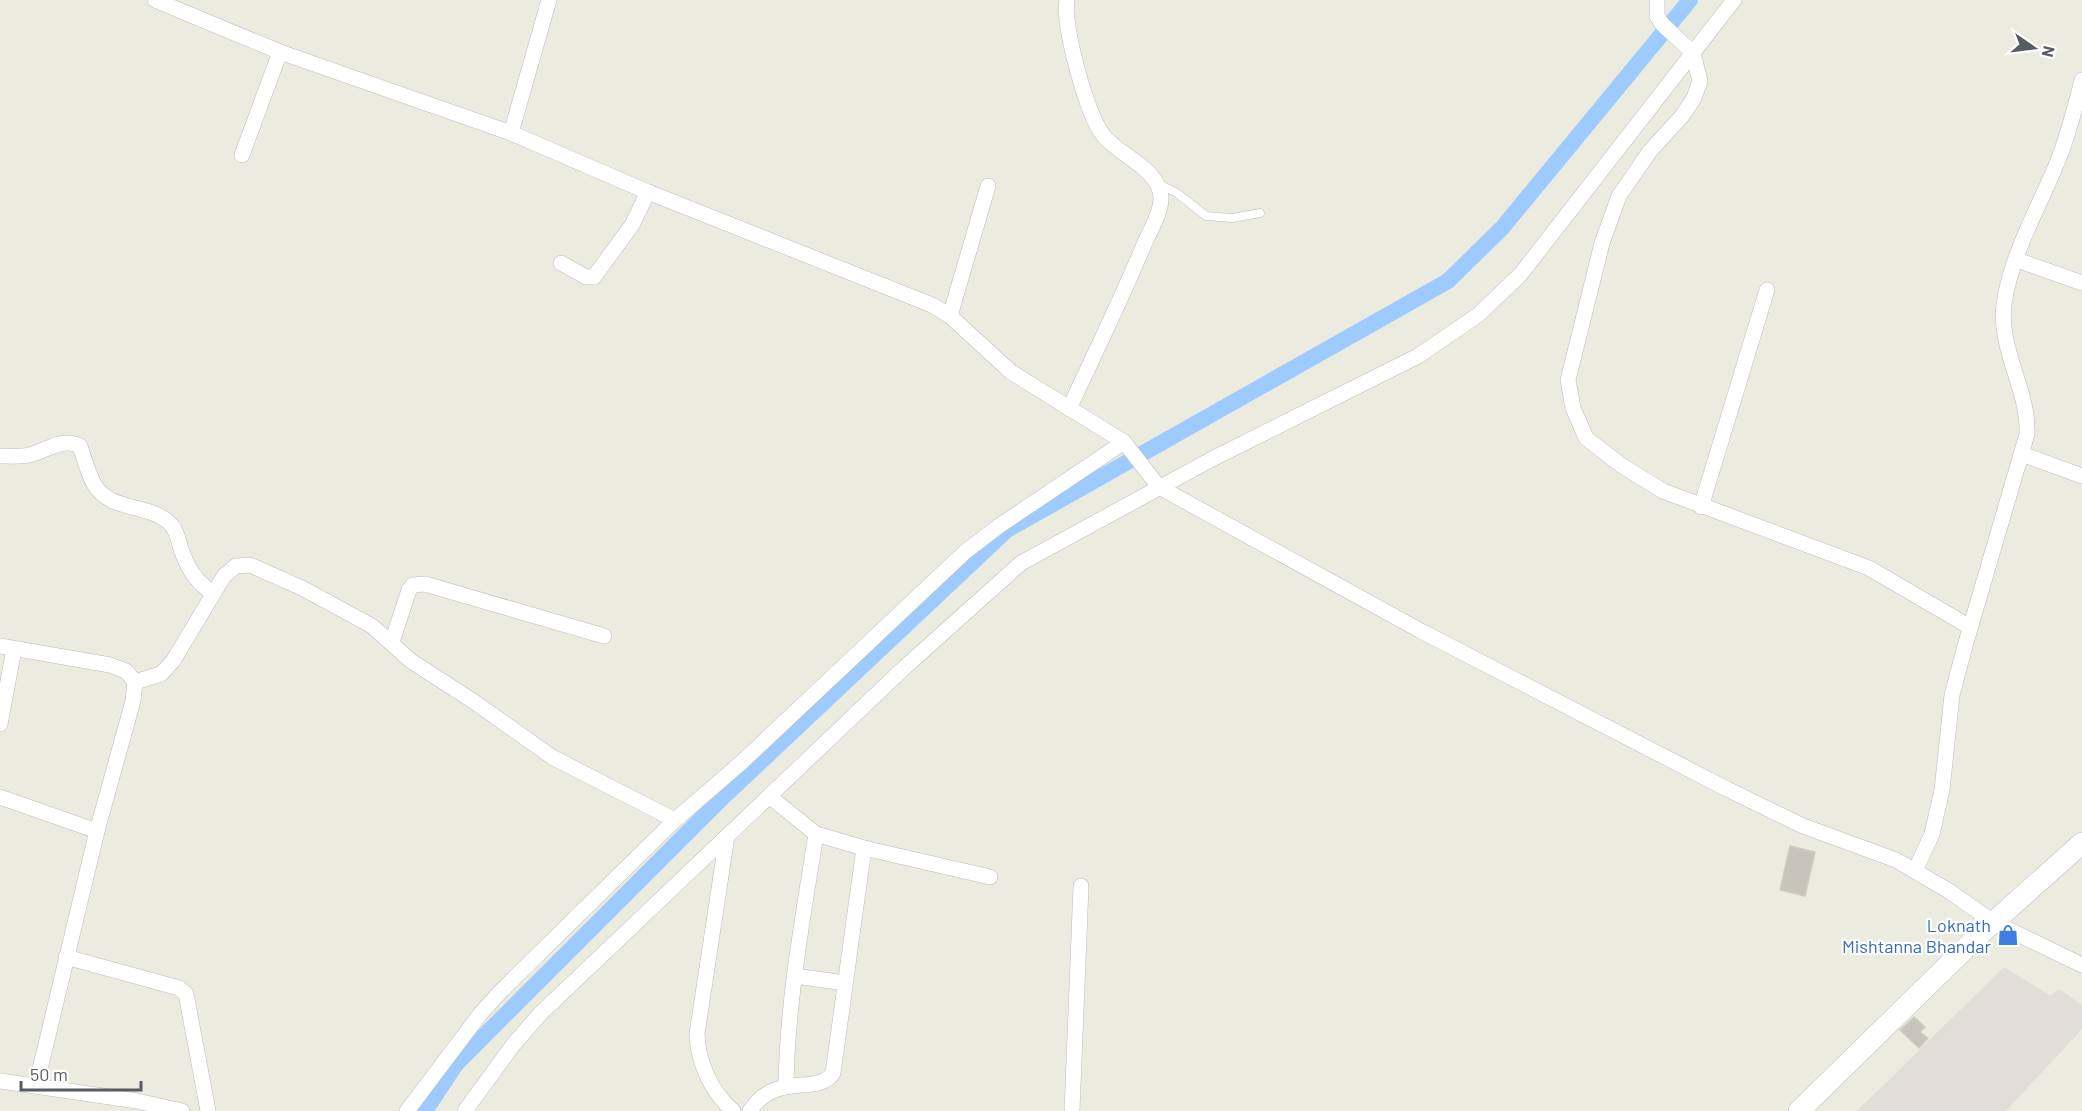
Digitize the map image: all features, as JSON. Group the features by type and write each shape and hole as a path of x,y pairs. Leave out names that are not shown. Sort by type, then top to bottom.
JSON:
{"street":[{"path":"155,0 280,52 511,133 648,192 864,276 932,305 950,316 1011,372 1129,447 1156,482 1421,631 1803,826 1896,860 1993,922 2082,965"},
{"path":"511,133 549,0"},
{"path":"1067,0 1066,25 1092,116 1113,147 1150,174 1158,184 1161,196 1155,217 1069,409"},
{"path":"1657,0 1657,16 1662,24 1689,50 1700,81 1694,98 1682,116 1650,151 1619,196 1602,243 1568,380 1573,408 1586,438 1621,465 1663,491 1701,507 1763,526 1869,568 1970,627"},
{"path":"465,1111 540,1014 905,667 1021,562 1156,482 1383,375 1418,356 1478,315 1520,275 1689,50 1734,0"},
{"path":"242,154 280,52"},
{"path":"1915,871 1932,834 1942,790 1952,694 2027,434 2028,413 2011,359 2004,307 2017,260 2065,142 2082,80"},
{"path":"950,316 988,186"},
{"path":"561,263 586,277 594,277 632,225 648,192"},
{"path":"2017,260 2082,283"},
{"path":"1701,507 1767,290"},
{"path":"0,456 30,455 62,442 71,442 80,446 95,485 104,496 120,505 164,518 175,529 188,568 196,580 212,593"},
{"path":"407,1111 481,1013 675,820 742,762 965,552 999,526 1129,447"},
{"path":"2022,454 2082,476"},
{"path":"135,682 160,674 173,661 224,576 236,567 250,565 302,588 362,621 392,642 411,661 473,701 552,758 675,820"},
{"path":"392,642 409,590 413,585 425,584 604,636"},
{"path":"0,724 7,647 110,665 126,671 135,682 133,701 97,831 36,1086"},
{"path":"0,796 97,831"},
{"path":"770,796 816,834 864,848 990,878"},
{"path":"786,1087 786,1056 795,976 816,834"},
{"path":"727,836 698,1034 698,1055 720,1097 733,1111"},
{"path":"1799,1111 1993,922 2082,843"},
{"path":"750,1111 764,1093 825,1081 833,1073 864,848"},
{"path":"1072,1111 1081,886"},
{"path":"66,957 179,988 186,994 208,1111"},
{"path":"795,976 844,983"},
{"path":"0,1081 137,1101 182,1111"}],"lane":[{"path":"1158,184 1177,194 1206,216 1232,218 1260,213"}],"shaded area":[{"path":"2004,967 2051,996 2059,989 2082,1005 2082,1029 2006,1111 1857,1111"}],"building":[{"path":"1790,846 1815,852 1805,896 1780,890"},
{"path":"1914,1017 1925,1027 1920,1032 1928,1038 1919,1048 1900,1030"}],"waterway":[{"path":"425,1111 456,1064 719,801 1007,530 1448,281 1502,228 1690,0"}],"place":[{"name":"Loknath Mishtanna Bhandar","path":"2008,935"}]}
